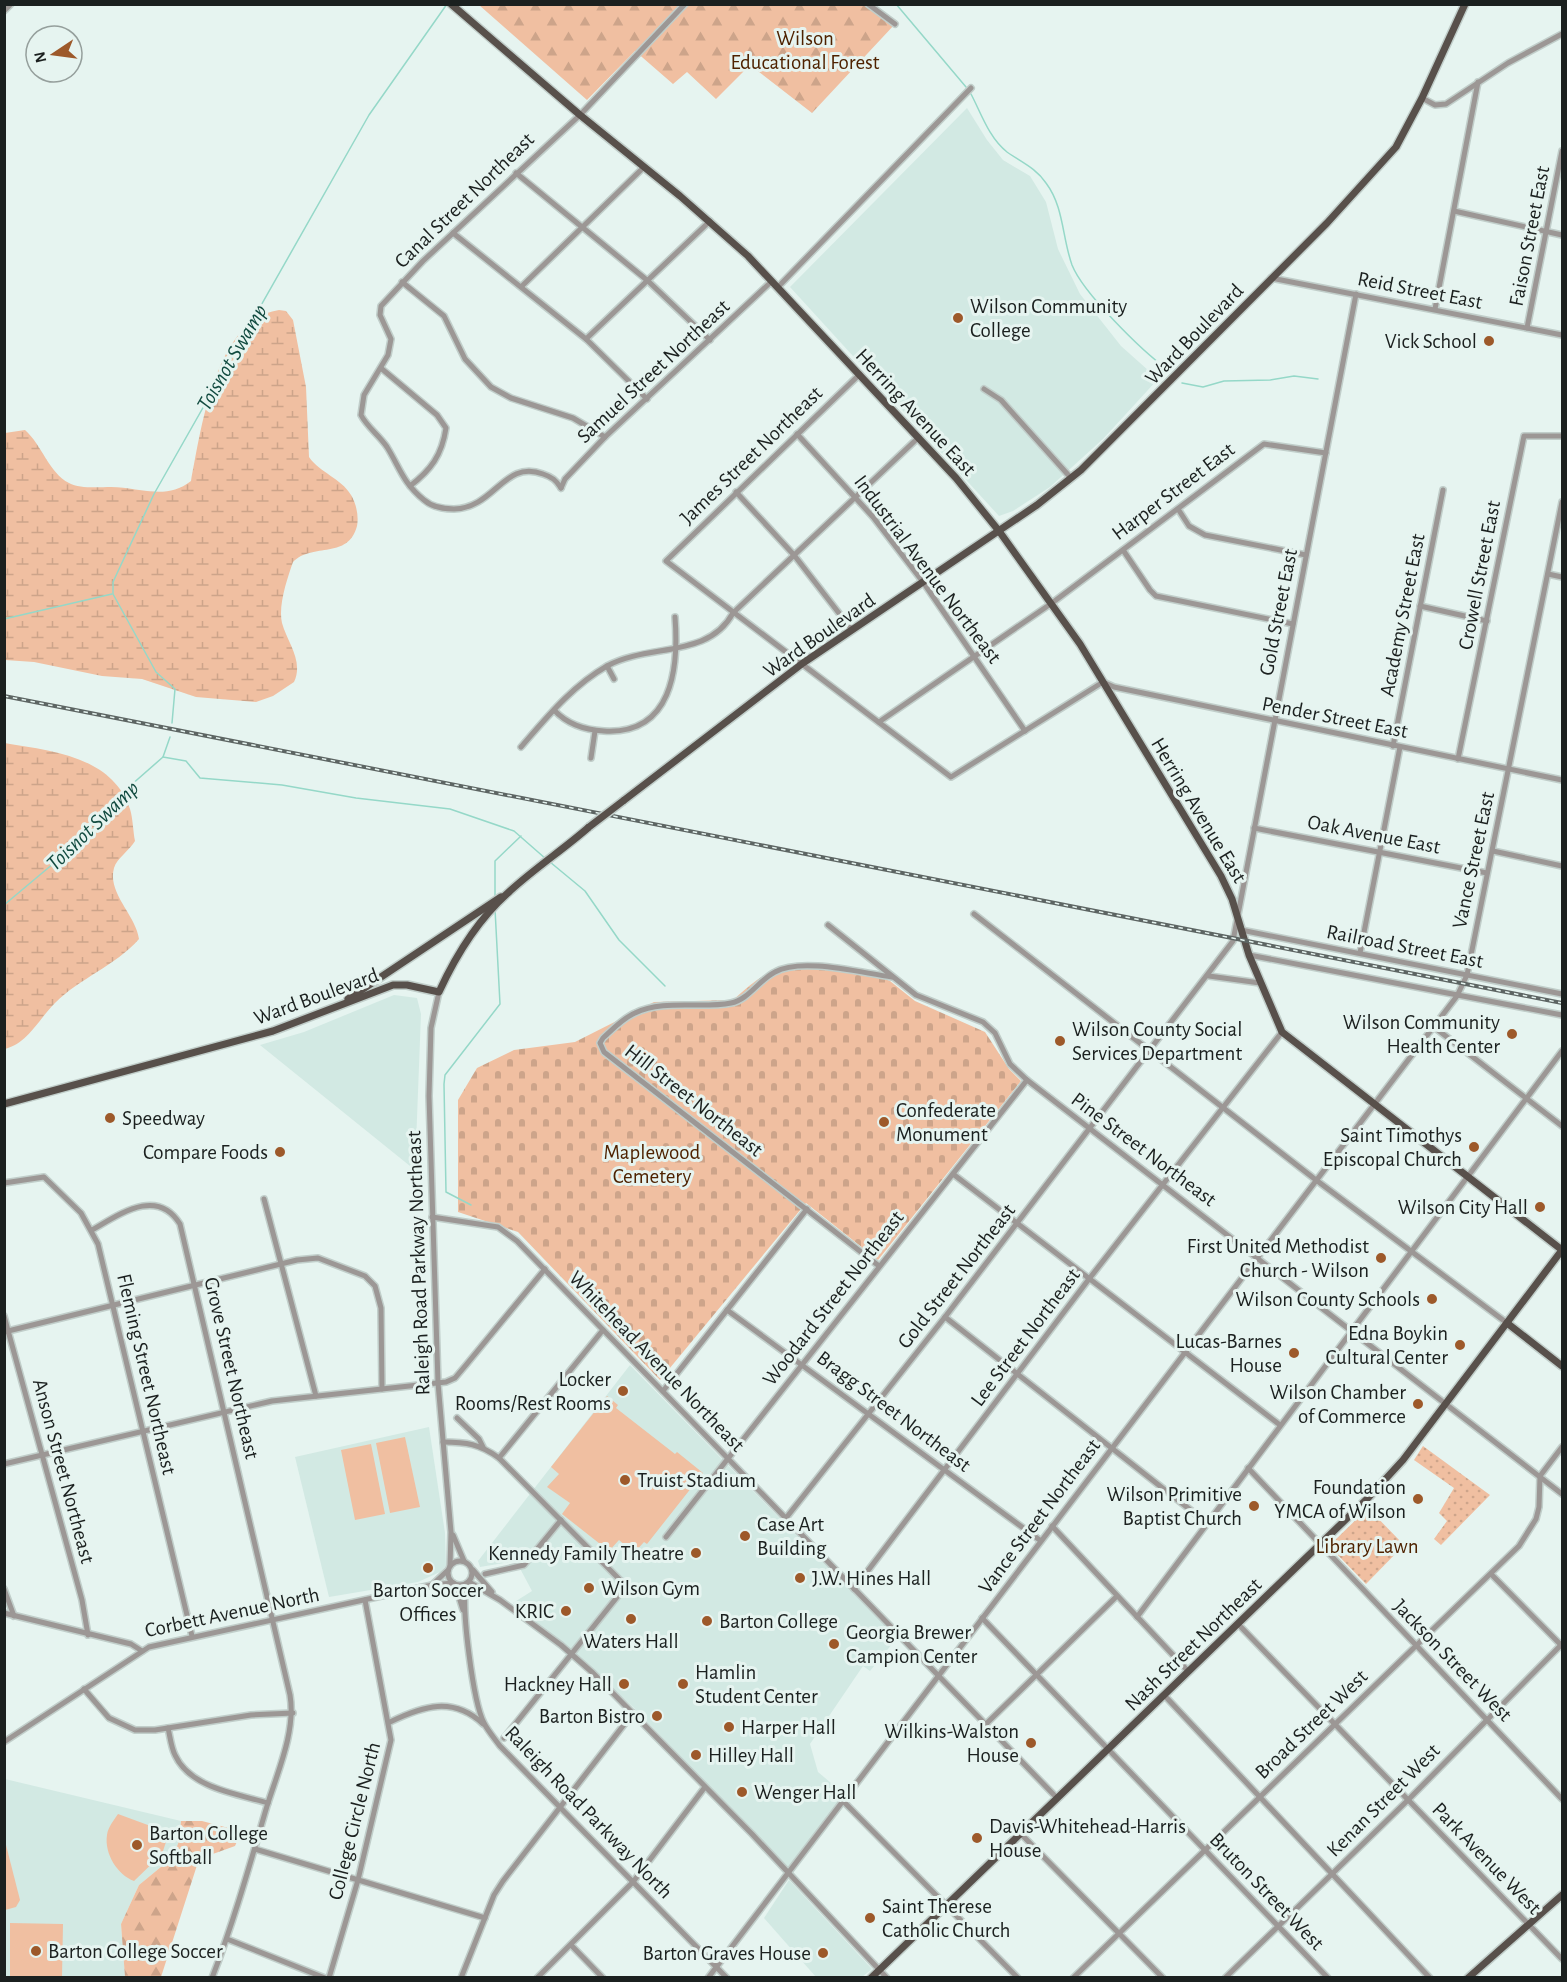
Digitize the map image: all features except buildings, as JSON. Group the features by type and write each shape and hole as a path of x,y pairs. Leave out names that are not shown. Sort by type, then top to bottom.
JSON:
{"main road":[{"name":"Ward Boulevard","path":"4,1104 236,1042 330,1010 393,985 408,985 439,993 463,947 509,891 803,663 1037,506 1134,420 1373,175 1396,147 1422,98 1465,4"},
{"name":"Herring Avenue East","path":"453,7 710,221 778,287 860,374 999,531 1052,603 1103,682 1221,876 1232,899 1249,955 1282,1032"},
{"path":"330,1010 509,891"},
{"path":"1282,1032 1563,1250"},
{"name":"Nash Street Northeast","path":"871,1977 1390,1475 1563,1250"},
{"path":"1507,1323 1563,1366"},
{"path":"1468,1977 1527,1923 1563,1895"}],"street":[{"path":"4,10 11,4"},
{"name":"Canal Street Northeast","path":"382,369 388,356 391,339 380,315 381,306 402,282 453,233 580,115 685,4"},
{"path":"868,4 895,24"},
{"path":"1422,98 1440,106 1563,34"},
{"path":"1435,309 1478,82"},
{"path":"778,287 971,88"},
{"name":"Faison Street East","path":"1527,328 1563,151"},
{"path":"522,286 644,167"},
{"path":"516,173 648,281 710,340"},
{"path":"1454,211 1563,235"},
{"path":"586,339 710,221"},
{"path":"453,233 586,339 646,399"},
{"name":"Reid Street East","path":"1271,278 1563,335"},
{"name":"Samuel Street Northeast","path":"410,486 425,501 445,509 474,506 514,474 531,470 554,478 561,488 565,479 605,437 772,281"},
{"path":"402,282 444,316 465,360 491,387 511,398 573,418 605,437"},
{"name":"Gold Street East","path":"1150,1052 1233,941 1356,294"},
{"path":"382,369 437,415 446,428 438,457 428,473 410,486 403,480 386,446 361,415 364,395 374,374 382,369"},
{"name":"James Street Northeast","path":"733,613 666,561 860,374"},
{"path":"984,389 1001,400 1071,478"},
{"name":"Industrial Avenue Northeast","path":"797,434 856,496 922,582 1024,730"},
{"name":"Crowell Street East","path":"1458,759 1524,436 1563,436"},
{"path":"521,747 572,691 607,666 638,654 702,643 728,622 733,613 918,437"},
{"name":"Harper Street East","path":"879,722 1052,603 1264,444 1326,453"},
{"name":"Academy Street East","path":"1393,746 1443,490"},
{"path":"736,492 794,555 852,630"},
{"name":"Vance Street East","path":"1316,1180 1457,996 1467,975 1563,502"},
{"path":"1178,509 1189,526 1205,535 1306,555"},
{"path":"1123,550 1156,596 1293,624"},
{"path":"1548,574 1563,577"},
{"path":"1420,606 1487,621"},
{"path":"733,613 803,663 951,777 1103,682"},
{"path":"554,710 573,724 594,731 623,732 639,727 651,718 672,686 678,647 675,616"},
{"path":"607,666 614,679"},
{"name":"Pender Street East","path":"1103,682 1126,690 1274,722 1563,780"},
{"path":"591,758 594,731"},
{"path":"1359,953 1400,747"},
{"name":"Oak Avenue East","path":"1254,828 1487,873"},
{"path":"1493,851 1563,866"},
{"path":"974,914 1316,1180 1507,1323"},
{"name":"Pine Street Northeast","path":"828,925 892,977 926,1000 983,1022 994,1033 1010,1064 1027,1080 1164,1183 1563,1494"},
{"name":"Railroad Street East","path":"1242,933 1359,953 1563,994"},
{"path":"1249,955 1563,1015"},
{"name":"Hill Street Northeast","path":"879,1266 604,1052 600,1043 603,1038 635,1013 653,1008 730,1004 746,995 766,977 789,966 816,966 892,977"},
{"path":"1209,976 1260,983"},
{"name":"Raleigh Road Parkway Northeast","path":"439,993 431,1028 429,1072 438,1383 451,1532 449,1568"},
{"path":"1434,1027 1563,1126"},
{"name":"Lee Street Northeast","path":"854,1589 1089,1279 1282,1032"},
{"path":"1137,1617 1563,1051"},
{"name":"Gold Street Northeast","path":"786,1518 1150,1052"},
{"name":"Woodard Street Northeast","path":"666,1537 1027,1080"},
{"path":"953,1174 1185,1354 1281,1425"},
{"name":"Fleming Street Northeast","path":"4,1184 44,1177 81,1214 98,1244 192,1636"},
{"name":"Vance Street Northeast","path":"708,1977 844,1802 1316,1180"},
{"path":"264,1199 316,1396"},
{"name":"Grove Street Northeast","path":"92,1230 141,1205 164,1208 180,1224 274,1619 293,1713"},
{"path":"663,1390 807,1209"},
{"name":"Whitehead Avenue Northeast","path":"432,1217 503,1229 663,1390 1056,1798"},
{"path":"7,1331 318,1258 370,1280 379,1294 382,1389"},
{"path":"4,1464 272,1401 438,1383 455,1378 545,1269"},
{"name":"Bragg Street Northeast","path":"727,1310 1041,1541"},
{"name":"Anson Street Northeast","path":"4,1316 82,1600 88,1635"},
{"path":"945,1317 1207,1523"},
{"path":"499,1458 603,1330"},
{"path":"457,1418 479,1439 483,1447"},
{"path":"443,1442 468,1442 483,1447 499,1458 626,1586 504,1738"},
{"path":"1540,1476 1563,1447"},
{"name":"Jackson Street West","path":"1248,1468 1563,1799"},
{"name":"Broad Street West","path":"1073,1977 1520,1546 1532,1528 1539,1507 1540,1476"},
{"path":"485,1574 524,1565 561,1520"},
{"path":"1052,1526 1188,1671"},
{"name":"Raleigh Road Parkway Northeast","path":"451,1532 464,1561"},
{"path":"432,1585 456,1561 464,1561 495,1596"},
{"path":"449,1568 454,1583 467,1583 495,1596 572,1654 633,1713 887,1977"},
{"path":"467,1583 472,1569"},
{"path":"1491,1574 1562,1645"},
{"name":"Corbett Avenue North","path":"4,1613 130,1644 142,1651 192,1636 432,1585 454,1583"},
{"name":"Raleigh Road Parkway North","path":"454,1583 463,1612 477,1698 484,1725 500,1746 727,1977"},
{"name":"Raleigh Road Parkway North","path":"463,1612 467,1583"},
{"path":"4,1589 14,1616"},
{"path":"986,1724 1117,1596"},
{"name":"College Circle North","path":"327,1977 358,1880 391,1740 390,1722 365,1600"},
{"name":"Bruton Street West","path":"982,1618 1328,1977"},
{"name":"Park Avenue West","path":"1238,1624 1333,1725 1563,1959"},
{"name":"Kenan Street West","path":"1225,1977 1407,1801 1562,1645"},
{"path":"4,1742 142,1651"},
{"path":"84,1689 102,1713 124,1728 145,1731 251,1715 293,1713 255,1849 227,1939 212,1977"},
{"path":"1164,1695 1430,1977"},
{"path":"470,1712 477,1698"},
{"path":"390,1722 415,1710 432,1706 470,1712 484,1725"},
{"path":"460,1977 484,1918 503,1881 633,1713"},
{"path":"168,1728 175,1756 192,1776 214,1786 268,1803"},
{"path":"537,1977 633,1882 705,1787"},
{"path":"844,1802 1018,1977"},
{"path":"1021,1834 1163,1977"},
{"path":"255,1849 484,1918"},
{"path":"227,1939 327,1977"},
{"path":"571,1945 603,1977"}],"shaded area":[{"name":"Wilson Community College","path":"967,108 1003,160 1030,176 1046,202 1058,249 1080,294 1121,346 1158,379 1103,439 1050,487 1013,511 999,516 790,287"},
{"path":"394,995 417,998 421,1014 415,1170 260,1045 304,1032"},
{"name":"Barton College","path":"630,1365 897,1638 870,1671 863,1666 810,1744 818,1772 844,1794 788,1869 633,1707 570,1650 513,1603 532,1591 516,1561 480,1567 478,1561"},
{"path":"429,1427 445,1533 446,1566 440,1572 418,1582 329,1597 295,1457"},
{"path":"5,1779 181,1821 179,1841 173,1857 139,1885 121,1924 125,1977 5,1978"},
{"path":"789,1880 872,1969 862,1977 816,1977 764,1918"}],"green space":[{"name":"Wilson Educational Forest","path":"479,5 869,5 895,24 812,113 750,65 716,99 687,72 673,84 635,51 587,100"},
{"path":"279,310 286,311 293,320 306,387 309,457 347,489 354,502 358,518 357,526 346,543 301,556 293,562 284,593 281,616 296,659 297,674 294,682 273,696 256,702 196,697 142,679 102,676 34,662 5,660 5,433 25,430 56,473 73,485 152,492 182,487 191,481 206,407 226,355 240,333 257,318"},
{"path":"4,743 60,753 78,759 109,777 121,791 130,809 135,841 116,864 113,877 118,895 133,921 139,939 119,957 65,994 49,1009 27,1036 5,1049"},
{"name":"Maplewood Cemetery","path":"814,964 868,972 890,981 915,1001 985,1032 1009,1069 1021,1081 878,1260 806,1203 660,1380 518,1232 458,1212 458,1100 477,1068 514,1050 575,1042 654,1002 733,1000 761,977 778,969"},
{"name":"Truist Stadium","path":"607,1396 618,1405 616,1408 703,1473 647,1544 644,1542 634,1553 619,1540 609,1551 562,1514 570,1503 547,1487 559,1474 551,1467"},
{"path":"405,1437 420,1507 390,1513 376,1443"},
{"path":"371,1444 385,1514 355,1520 341,1450"},
{"path":"1423,1446 1490,1495 1441,1545 1434,1539 1447,1521 1439,1513 1454,1488 1414,1460"},
{"name":"Library Lawn","path":"1368,1508 1404,1545 1366,1584 1329,1546"},
{"name":"Barton College Softball","path":"118,1814 156,1828 168,1836 162,1854 134,1881 123,1874 113,1863 108,1849 108,1832"},
{"path":"181,1821 202,1821 236,1830 239,1837 235,1846 199,1859 161,1977 125,1977 121,1924 139,1885 173,1857 179,1841"},
{"path":"5,1841 20,1900 16,1907 5,1910"},
{"name":"Barton College Soccer","path":"10,1923 63,1924 62,1977 10,1977"}],"waterway":[{"name":"Toisnot Swamp","path":"172,723 175,689 156,672 113,594 113,582 154,494 369,115 447,4"},
{"path":"896,4 966,87"},
{"path":"971,94 995,140 1007,152 1038,173 1052,192 1060,212 1072,265 1078,277 1129,336 1167,369"},
{"path":"1182,383 1203,387 1224,381 1270,380 1294,376 1318,379"},
{"path":"4,619 112,594"},
{"name":"Toisnot Swamp","path":"4,905 91,832 122,793 163,757 170,737"},
{"path":"163,757 186,761 200,778 282,785 356,798 450,809 514,831 546,859"},
{"path":"495,898 495,861 521,836"},
{"path":"550,862 585,891 619,940 665,986"},
{"path":"471,1205 446,1192 444,1084 445,1075 500,1004 495,909"}],"railway":[{"path":"4,696 1562,1003"}],"place":[{"name":"Wilson Community College","path":"958,318"},
{"name":"Vick School","path":"1489,341"},
{"name":"Wilson Community Health Center","path":"1512,1034"},
{"name":"Wilson County Social Services Department","path":"1060,1041"},
{"name":"Speedway","path":"110,1118"},
{"name":"Confederate Monument","path":"884,1122"},
{"name":"Saint Timothys Episcopal Church","path":"1474,1147"},
{"name":"Compare Foods","path":"280,1152"},
{"name":"Wilson City Hall","path":"1540,1207"},
{"name":"First United Methodist Church - Wilson","path":"1381,1258"},
{"name":"Wilson County Schools","path":"1432,1299"},
{"name":"Edna Boykin Cultural Center","path":"1460,1345"},
{"name":"Lucas-Barnes House","path":"1294,1353"},
{"name":"Locker Rooms/Rest Rooms","path":"623,1391"},
{"name":"Wilson Chamber of Commerce","path":"1418,1404"},
{"name":"Truist Stadium","path":"625,1480"},
{"name":"Foundation YMCA of Wilson","path":"1418,1499"},
{"name":"Wilson Primitive Baptist Church","path":"1254,1506"},
{"name":"Case Art Building","path":"745,1536"},
{"name":"Kennedy Family Theatre","path":"696,1553"},
{"name":"Barton Soccer Offices","path":"428,1568"},
{"name":"J.W. Hines Hall","path":"800,1578"},
{"name":"Wilson Gym","path":"589,1588"},
{"name":"KRIC","path":"566,1611"},
{"name":"Waters Hall","path":"631,1619"},
{"name":"Barton College","path":"707,1621"},
{"name":"Georgia Brewer Campion Center","path":"834,1644"},
{"name":"Hackney Hall","path":"624,1684"},
{"name":"Hamlin Student Center","path":"683,1684"},
{"name":"Barton Bistro","path":"657,1716"},
{"name":"Harper Hall","path":"729,1727"},
{"name":"Wilkins-Walston House","path":"1031,1743"},
{"name":"Hilley Hall","path":"696,1755"},
{"name":"Wenger Hall","path":"742,1792"},
{"name":"Davis-Whitehead-Harris House","path":"977,1838"},
{"name":"Barton College Softball","path":"137,1845"},
{"name":"Saint Therese Catholic Church","path":"870,1918"},
{"name":"Barton College Soccer","path":"36,1951"},
{"name":"Barton Graves House","path":"823,1953"}]}
